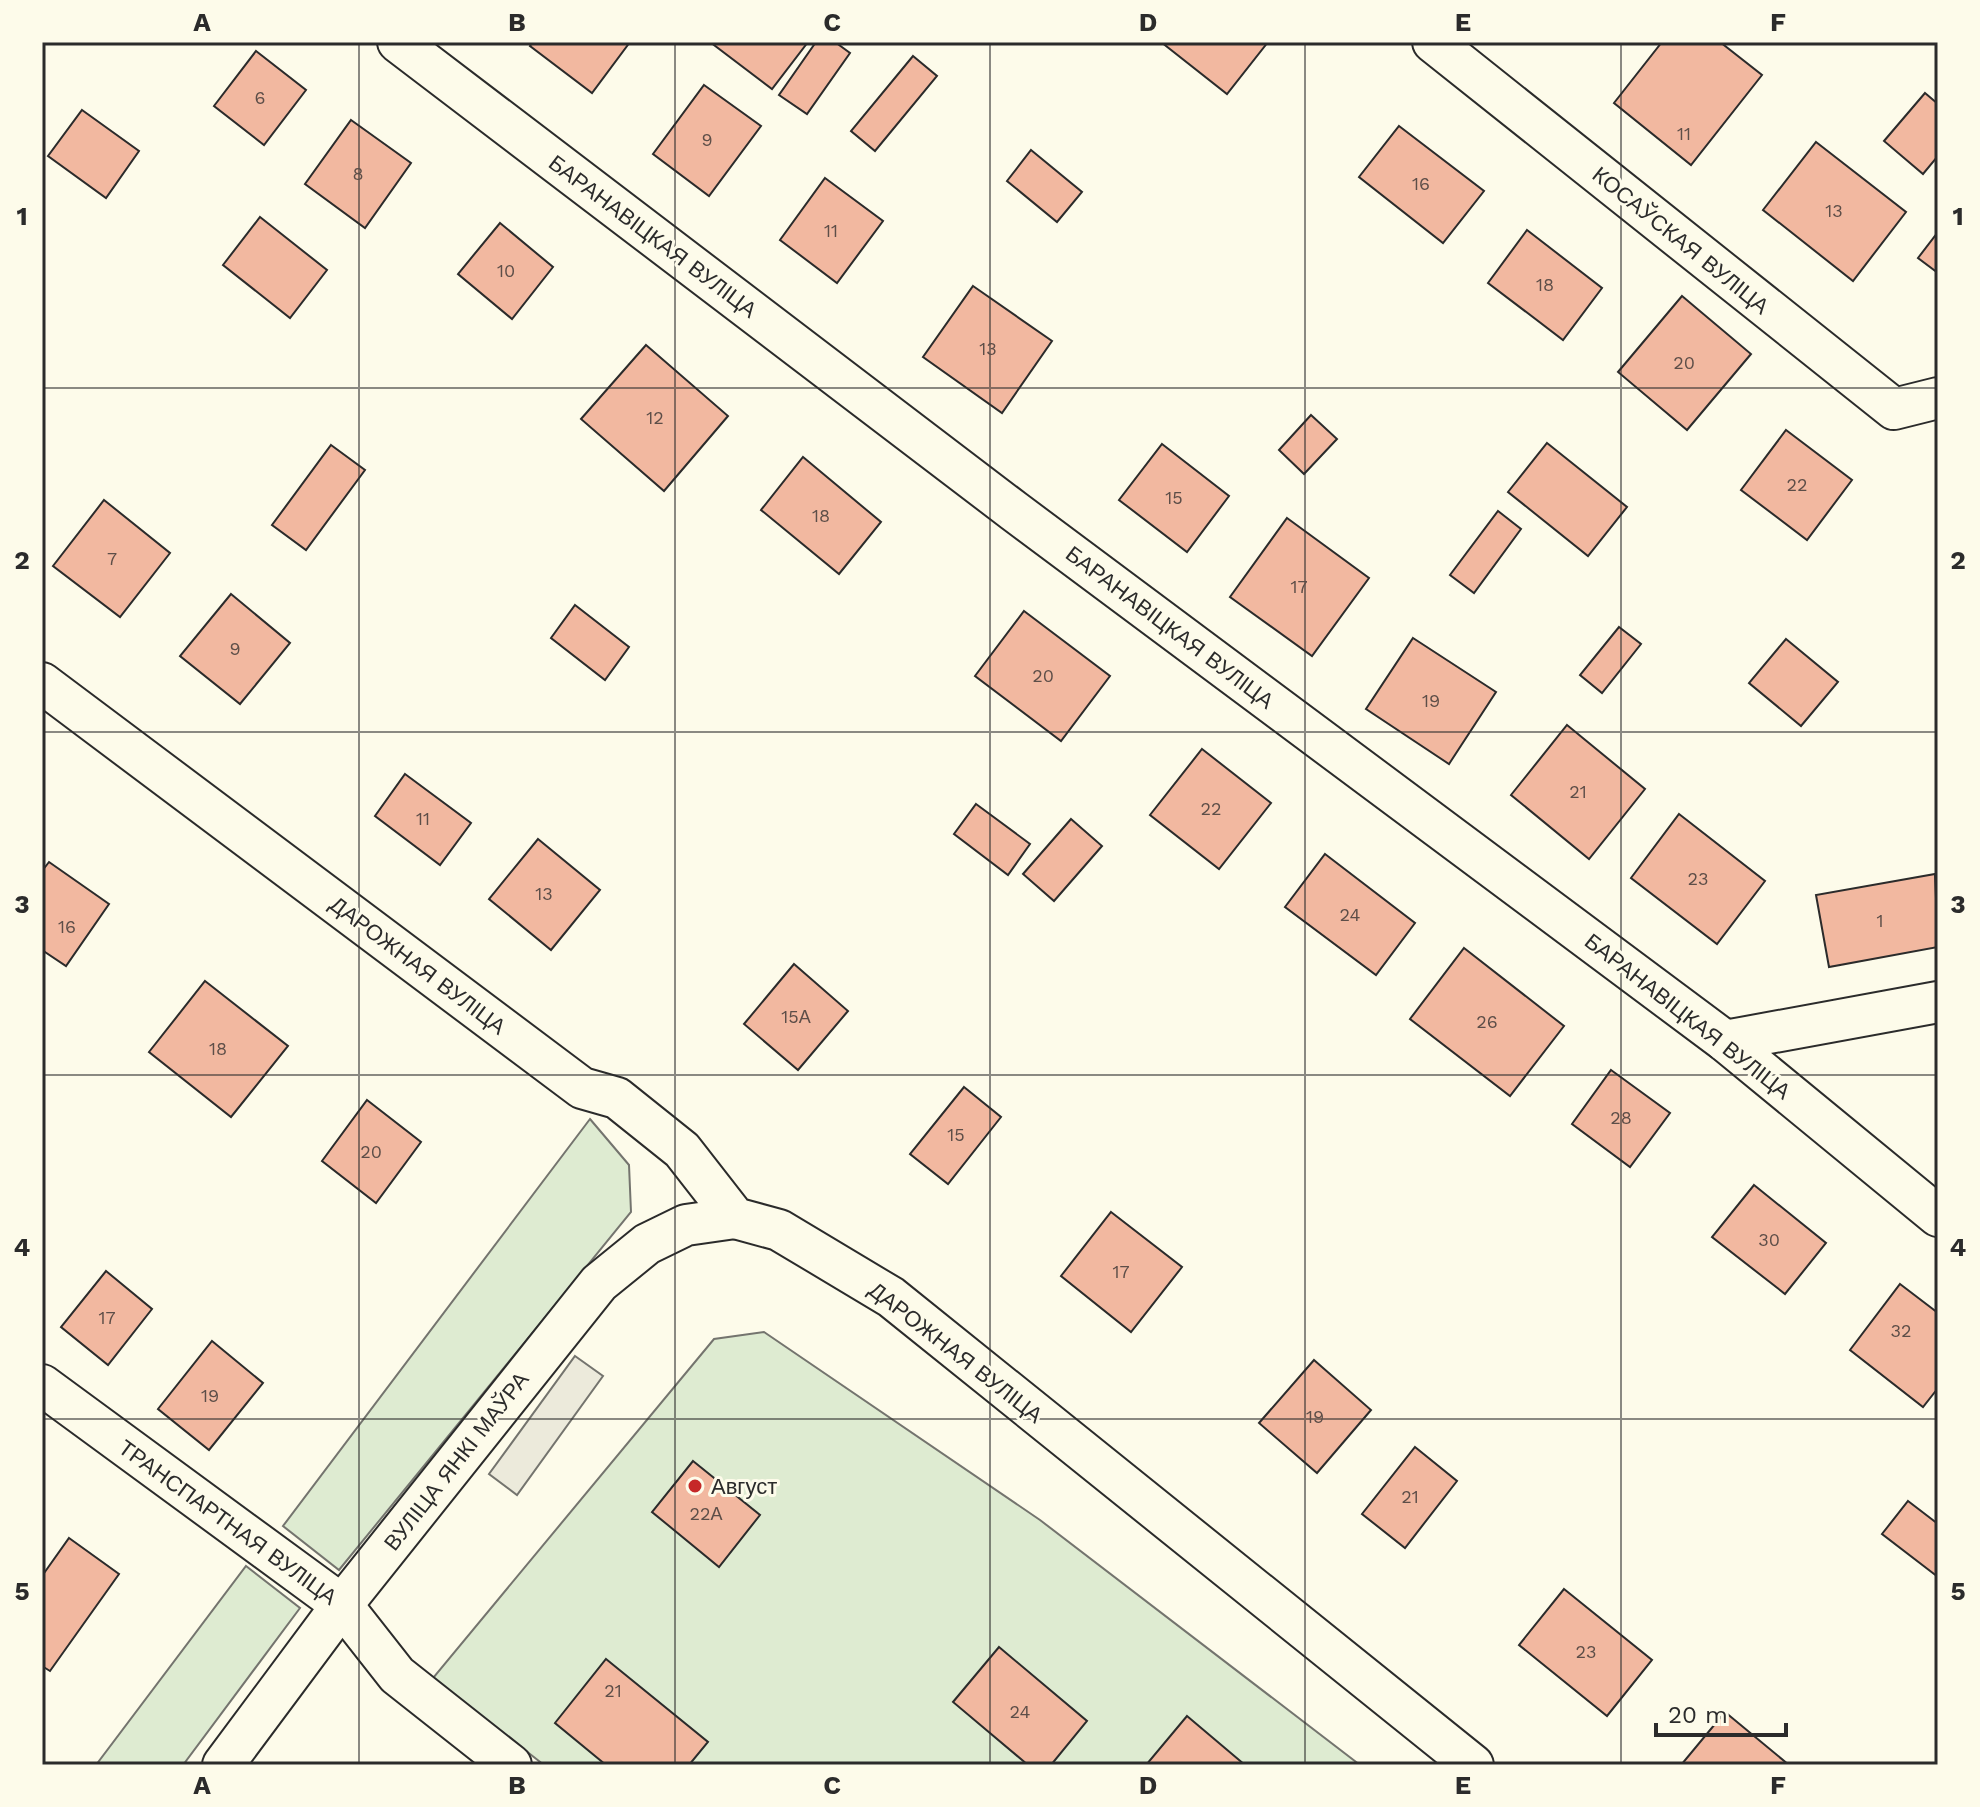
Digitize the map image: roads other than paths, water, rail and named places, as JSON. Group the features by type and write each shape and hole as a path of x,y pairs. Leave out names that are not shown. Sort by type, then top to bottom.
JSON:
{"street":[{"name":"БАРАНАВІЦКАЯ ВУЛІЦА","path":"398,42 1014,511 1725,1041 1938,1216"},
{"name":"КОСАЎСКАЯ ВУЛІЦА","path":"1433,42 1894,409 1938,398"},
{"name":"ДАРОЖНАЯ ВУЛІЦА","path":"42,683 582,1088 617,1098 682,1150 735,1218 779,1230 891,1297 1473,1765"},
{"path":"1725,1041 1938,1002"},
{"name":"ВУЛІЦА ЯНКІ МАЎРА","path":"223,1765 342,1605 599,1283 647,1244 686,1225 735,1218"},
{"name":"ТРАНСПАРТНАЯ ВУЛІЦА","path":"42,1385 342,1605 397,1675 511,1765"}],"place":[{"name":"Август","path":"695,1486"}]}
